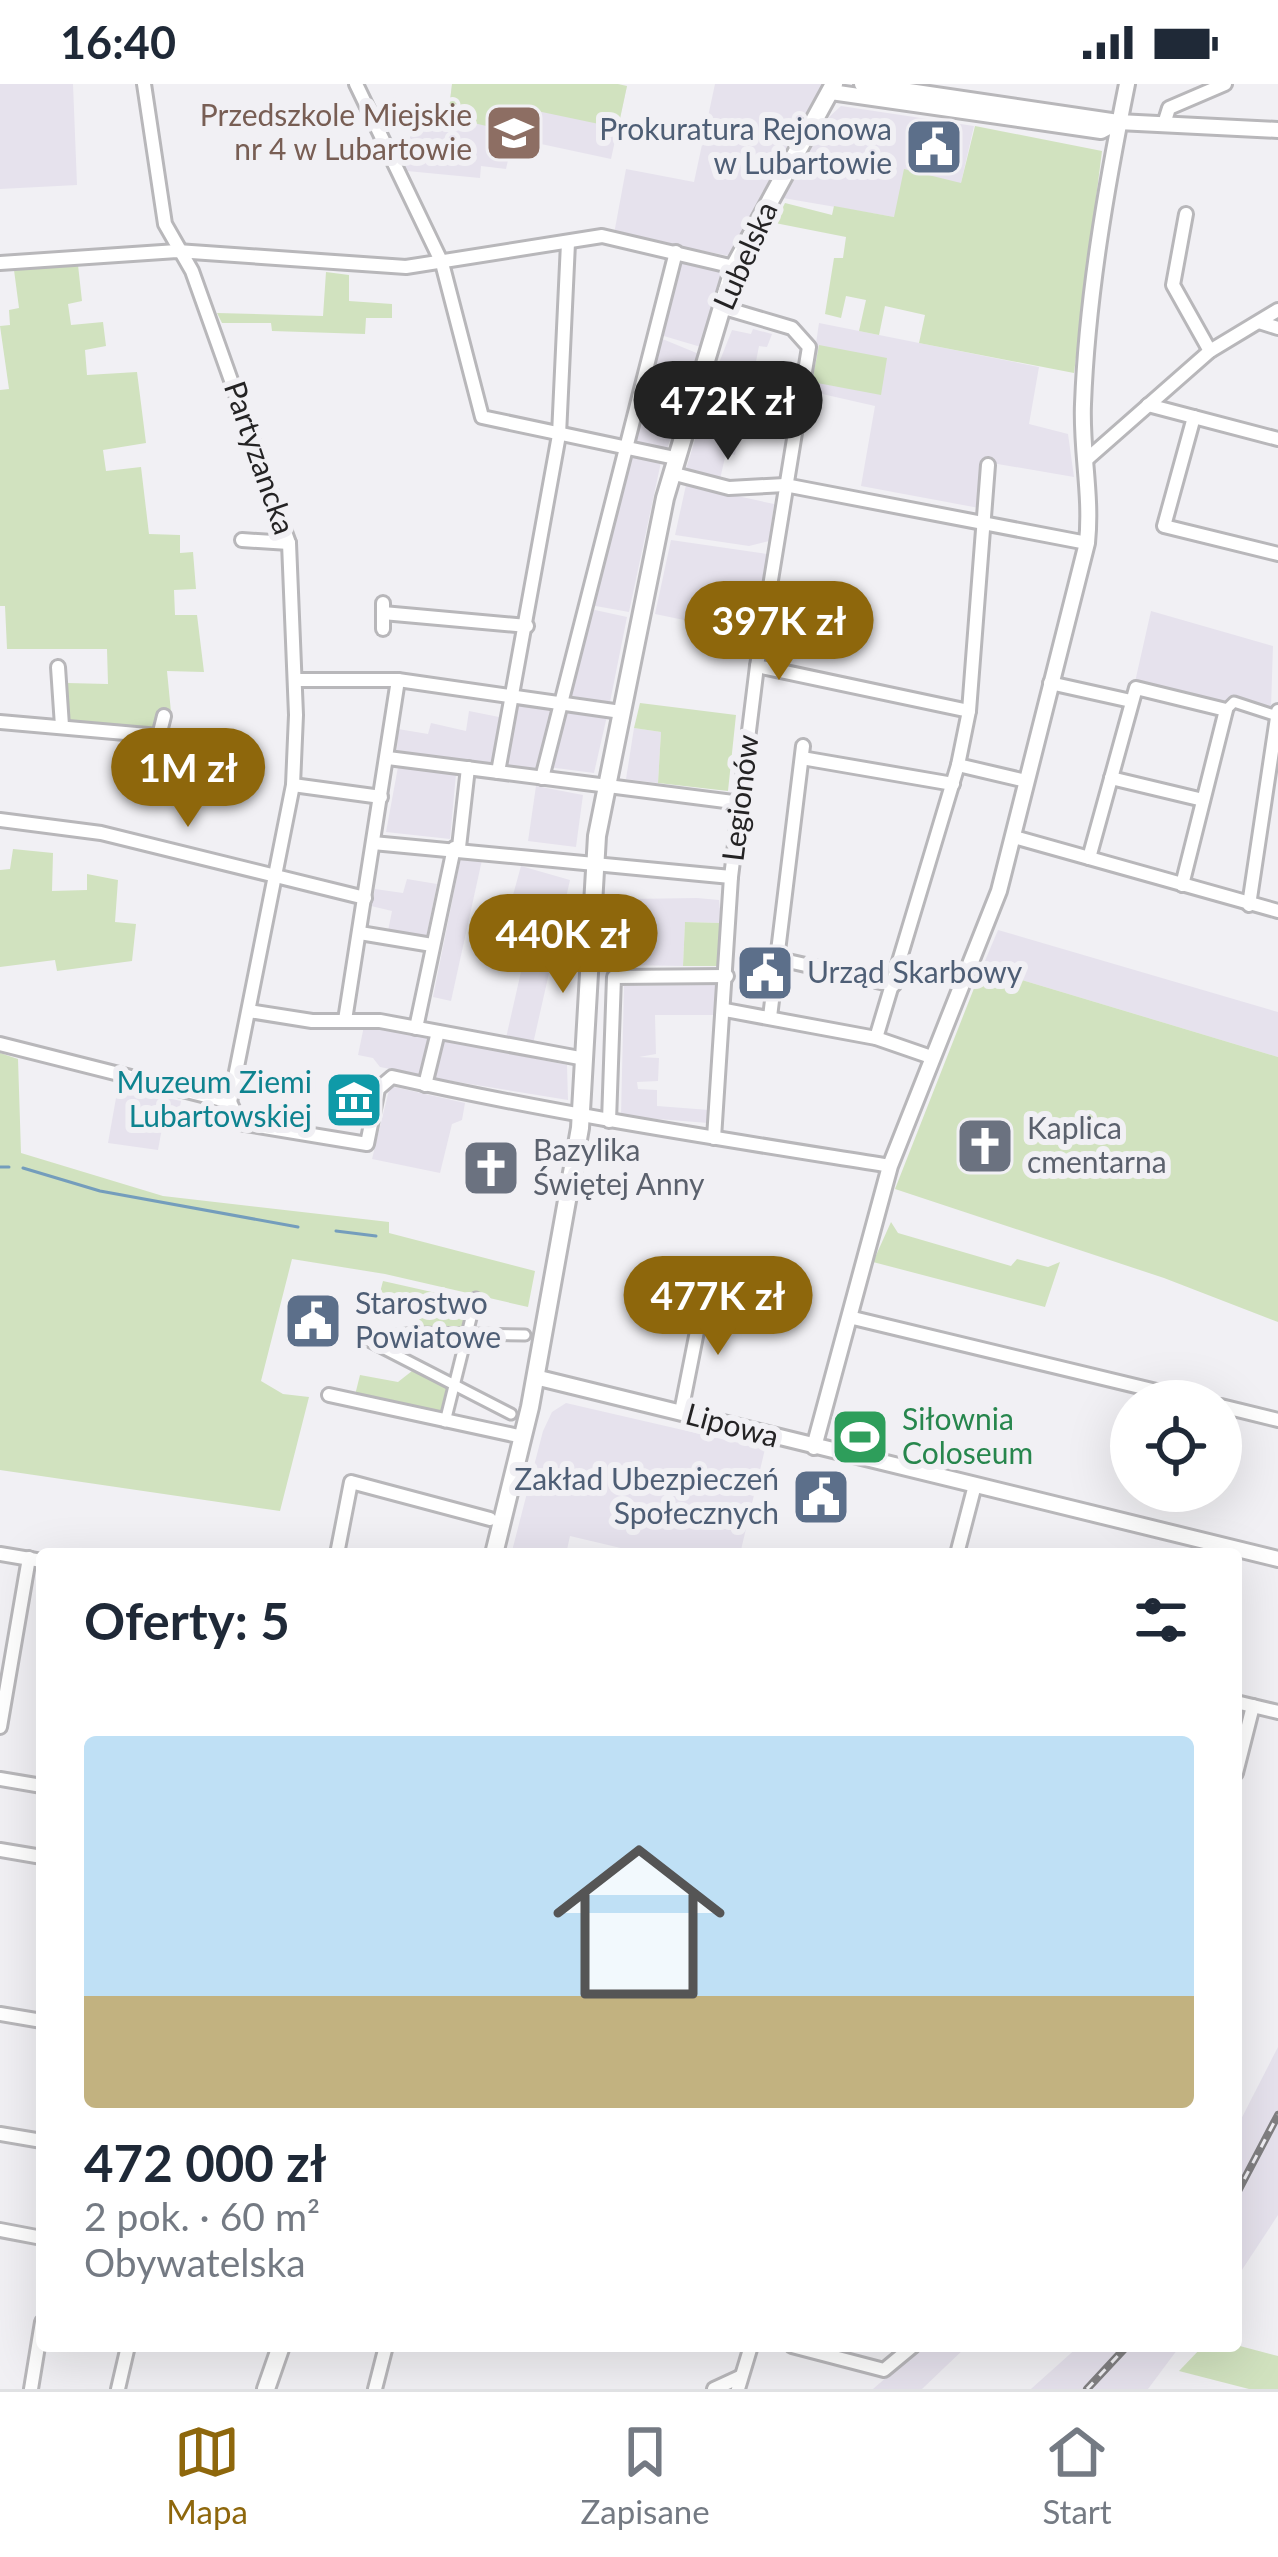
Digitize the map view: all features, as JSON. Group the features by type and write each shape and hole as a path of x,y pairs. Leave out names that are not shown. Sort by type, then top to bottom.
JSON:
{"main road":[{"name":"Lubelska","path":"495,1548 535,1377 581,1119 594,861 673,465 734,267 832,88"},
{"path":"271,2385 279,2352"}],"street":[{"name":"Partyzancka","path":"144,84 165,224 192,271 290,543 295,680 292,785 230,1102"},
{"path":"356,84 442,263 482,417 625,447 729,488 785,485 1087,542"},
{"path":"862,84 980,106"},
{"path":"814,1447 890,1166 992,910 1087,542 1091,503 1083,392 1127,84"},
{"path":"1164,124 1169,108 1225,84"},
{"path":"832,88 1118,122 1278,130"},
{"path":"1186,214 1173,285 1210,350"},
{"path":"0,263 178,250 370,268 442,263 602,236 734,267"},
{"path":"498,772 560,435 568,243"},
{"path":"542,778 676,252"},
{"name":"Legionów","path":"714,1138 731,877 757,666 808,340 792,328 721,307"},
{"path":"1086,460 1210,350 1278,310"},
{"path":"1259,322 1278,328"},
{"path":"1148,405 1278,439"},
{"path":"1194,417 1164,526 1278,554"},
{"path":"876,1038 953,784 969,711 988,465"},
{"path":"242,540 290,543"},
{"path":"383,629 383,608 527,626"},
{"path":"757,666 969,711"},
{"path":"58,667 62,726"},
{"path":"295,680 398,680 621,712"},
{"path":"345,1020 398,680"},
{"path":"1050,683 1131,701"},
{"path":"1089,858 1131,701 1139,687 1226,710"},
{"path":"1182,885 1226,710 1234,702 1278,714 1249,905"},
{"path":"0,722 159,736 164,716"},
{"path":"770,1017 803,752 953,784"},
{"path":"388,758 741,803"},
{"path":"958,764 1026,782"},
{"path":"416,1028 456,848 468,768"},
{"path":"1112,778 1203,800"},
{"path":"292,785 381,797"},
{"path":"0,820 100,833 365,898"},
{"path":"1014,837 1278,911"},
{"path":"373,843 731,877"},
{"path":"360,933 432,945"},
{"path":"779,959 894,985"},
{"path":"609,1121 614,977 727,976"},
{"path":"724,1010 876,1038 931,1057"},
{"path":"250,1011 416,1028 585,1059"},
{"path":"425,1084 438,1032"},
{"path":"0,1044 230,1102 240,1123 367,1144 381,1082 392,1077 581,1119 890,1166"},
{"path":"681,1412 704,1296"},
{"path":"445,1422 476,1298"},
{"path":"849,1317 1111,1380"},
{"path":"511,1414 365,1339 525,1335"},
{"name":"Lipowa","path":"535,1377 1233,1548"},
{"path":"328,1395 523,1437"},
{"path":"1242,1411 1278,1420"},
{"path":"339,1548 351,1482 490,1519"},
{"path":"958,1548 974,1485"},
{"name":"Lipowa","path":"1242,1550 1278,1559"},
{"path":"0,1554 35,1560 0,1727"},
{"path":"1242,1703 1278,1712"},
{"path":"1242,1749 1253,1706"},
{"path":"0,1779 36,1785"},
{"path":"0,1850 36,1856"},
{"path":"0,2014 36,2020"},
{"path":"0,2134 36,2140"},
{"path":"0,2230 36,2237"},
{"path":"31,2389 37,2352"},
{"path":"118,2389 127,2352"},
{"path":"375,2389 384,2352"},
{"path":"714,2389 739,2383 749,2352"},
{"path":"816,2352 884,2370 906,2352"},
{"path":"851,2361 853,2352"}],"shaded area":[{"path":"0,84 73,84 77,185 0,189"},
{"name":"Przedszkole Miejskie nr 4 w Lubartowie","path":"452,84 627,86 611,159 513,138 506,169 481,166 480,178 407,171 398,156 408,150 413,118 448,121"},
{"path":"715,84 823,84 730,256 614,234 626,169 694,182"},
{"path":"841,106 974,126 961,183 894,217 783,198 827,119"},
{"path":"679,260 718,270 722,277 701,347 657,334"},
{"path":"819,323 1039,367 1029,424 1068,434 1074,477 986,462 979,508 861,486 875,406 809,391"},
{"path":"753,329 772,334 767,347 759,346 753,377 717,368 732,330 751,334"},
{"path":"660,338 699,354 666,452 633,444"},
{"path":"711,388 745,396 735,455 726,453 720,479 686,469"},
{"path":"627,453 661,462 629,612 590,605"},
{"path":"686,485 774,504 769,541 749,546 675,535"},
{"path":"671,540 767,554 762,594 719,588 713,626 655,614"},
{"path":"586,608 627,617 609,707 567,701"},
{"path":"1151,611 1273,646 1271,707 1229,697 1222,705 1135,682"},
{"path":"516,702 552,707 541,764 535,771 504,767"},
{"path":"563,708 607,716 594,773 548,767"},
{"path":"469,711 504,718 491,765 397,751 398,729 428,734 431,723 466,731"},
{"path":"634,728 661,732 658,783 626,779"},
{"path":"398,767 456,774 450,839 386,832"},
{"path":"536,786 583,795 576,847 528,841"},
{"path":"461,857 482,860 451,1001 433,997"},
{"path":"521,866 570,880 533,1044 506,1038 537,901 513,895"},
{"path":"407,879 437,884 426,938 388,931 392,911 371,906 375,889 403,893"},
{"path":"629,899 719,900 720,923 685,922 683,966 627,965"},
{"path":"998,930 1278,1012 1278,1057 982,968"},
{"path":"716,985 716,1015 655,1015 656,1054 639,1057 659,1058 658,1081 637,1082 638,1089 657,1090 657,1106 709,1110 708,1123 621,1116 624,986"},
{"path":"364,1026 430,1036 422,1075 380,1067 373,1058 358,1055"},
{"path":"442,1040 567,1065 568,1100 433,1078"},
{"path":"390,1086 465,1103 462,1120 452,1124 440,1173 372,1159"},
{"path":"118,1087 181,1101 176,1130 162,1128 158,1150 108,1143"},
{"path":"566,1403 765,1449 741,1548 621,1548 570,1536 567,1548 513,1548 552,1412"},
{"path":"1278,2047 1278,2215 1242,2270 1242,2117"},
{"path":"916,2352 961,2352 922,2389 873,2389"},
{"path":"1072,2352 1176,2352 1148,2389 1031,2389"}],"green space":[{"path":"452,84 627,86 618,128 518,107 512,132 448,117"},
{"path":"975,126 1102,151 1074,373 919,343 925,315 885,306 879,335 859,331 866,300 846,296 841,318 825,314 834,258 843,258 846,237 775,223 785,203 832,215 834,206 894,217 904,169 961,183"},
{"path":"78,265 82,301 68,304 71,325 103,322 106,346 85,350 87,375 137,372 146,443 103,450 106,471 141,467 149,534 180,535 180,553 193,552 196,589 174,590 175,615 197,615 204,672 167,671 171,712 160,712 157,729 149,731 68,722 67,683 108,684 107,649 7,649 5,606 0,606 0,390 9,389 0,326 10,325 9,310 19,308 14,270"},
{"path":"326,272 349,275 349,301 392,304 392,318 366,318 365,334 272,331 271,323 222,323 217,313 323,316"},
{"path":"819,345 887,358 881,395 812,382"},
{"path":"640,703 736,715 728,791 658,783 661,732 634,728"},
{"path":"13,849 53,853 52,891 87,890 87,874 118,880 115,922 136,924 132,961 57,971 55,960 0,967 0,870 10,869"},
{"path":"685,922 720,923 718,966 683,966"},
{"path":"982,968 1278,1057 1278,1322 1164,1278 895,1189"},
{"path":"0,1053 18,1059 21,1153 163,1196 389,1222 389,1233 535,1271 528,1307 385,1274 292,1259 261,1381 283,1394 309,1397 280,1511 0,1470"},
{"path":"891,1222 898,1233 1011,1266 1017,1259 1048,1267 1060,1262 1045,1307 873,1262"},
{"path":"383,1281 472,1301 464,1330 423,1328 415,1311 378,1300"},
{"path":"412,1371 449,1389 443,1415 355,1395 360,1375 398,1382"},
{"path":"1242,2347 1278,2356 1278,2389 1249,2389 1179,2371 1197,2352 1242,2352"}],"waterway":[{"path":"0,1167 9,1167"},
{"path":"23,1168 100,1191 298,1227"},
{"path":"336,1231 376,1236"}],"railway":[{"path":"1242,2184 1278,2115"},
{"path":"1087,2389 1121,2352"}],"place":[{"name":"Przedszkole Miejskie nr 4 w Lubartowie","path":"514,133"},
{"name":"Prokuratura Rejonowa w Lubartowie","path":"934,147"},
{"name":"Urząd Skarbowy","path":"765,973"},
{"name":"Muzeum Ziemi Lubartowskiej","path":"354,1100"},
{"name":"Kaplica cmentarna","path":"985,1146"},
{"name":"Bazylika Świętej Anny","path":"491,1168"},
{"name":"Starostwo Powiatowe","path":"313,1321"},
{"name":"Siłownia Coloseum","path":"860,1437"},
{"name":"Zakład Ubezpieczeń Społecznych","path":"821,1497"}]}
